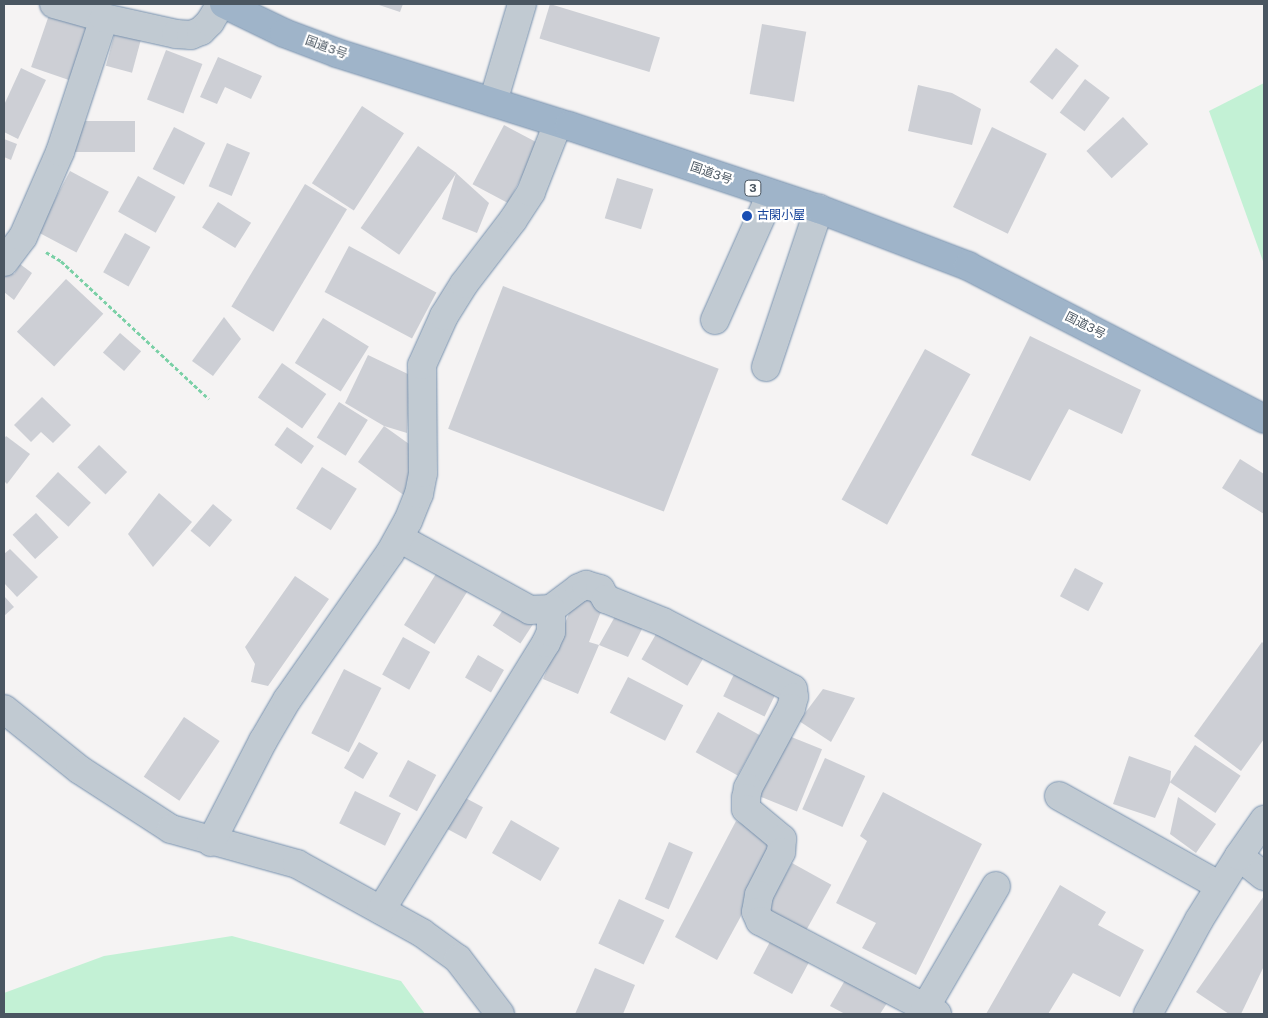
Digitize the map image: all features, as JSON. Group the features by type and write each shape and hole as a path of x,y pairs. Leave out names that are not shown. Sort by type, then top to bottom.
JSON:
{"highway":[{"name":"国道3号","path":"222,4 284,33 337,53 819,209 968,266 1264,418"}],"street":[{"path":"54,4 104,18 176,34 191,35 201,31 210,22 222,4"},
{"path":"493,102 522,4"},
{"path":"4,262 22,237 60,152 104,18"},
{"path":"211,842 263,741 288,700 400,538 419,494 423,473 422,365 444,316 464,284 532,192 558,123"},
{"path":"714,320 771,194"},
{"path":"766,366 819,209"},
{"path":"400,538 516,604 530,610 552,609 578,588 586,585 600,589 606,599 663,622 793,689 794,698 791,708 748,788 746,798 746,809 782,839 780,852 759,895 756,912 760,921 931,1011 996,886"},
{"path":"381,910 546,643 551,632 552,609"},
{"path":"4,709 80,770 172,829 211,842 297,864 422,933 458,960 500,1014"},
{"path":"1059,796 1220,886"},
{"path":"1148,1014 1220,886 1264,820"},
{"path":"1239,856 1264,876"}],"path":[{"path":"22,237 61,261 209,399"}],"green space":[{"path":"1264,83 1264,264 1209,111"},
{"path":"232,936 401,981 425,1014 4,1014 4,993 104,956"}],"building":[{"path":"376,4 403,4 400,12"},
{"path":"550,4 660,38 649,72 539,38"},
{"path":"49,15 87,28 69,80 31,67"},
{"path":"762,24 806,32 794,102 750,94"},
{"path":"115,32 141,39 132,73 106,66"},
{"path":"1056,48 1079,66 1052,100 1030,82"},
{"path":"166,50 202,64 183,113 147,99"},
{"path":"218,57 262,76 251,99 225,87 217,104 200,97"},
{"path":"21,68 46,80 18,139 4,132 4,105"},
{"path":"1085,79 1110,98 1084,131 1060,113"},
{"path":"918,85 952,93 981,109 972,145 908,131"},
{"path":"362,106 404,133 354,210 312,183"},
{"path":"1123,117 1148,144 1112,178 1086,151"},
{"path":"75,121 135,121 135,152 75,152"},
{"path":"504,125 539,144 508,203 473,184"},
{"path":"174,127 205,143 184,185 153,169"},
{"path":"992,127 1047,154 1008,234 953,207"},
{"path":"4,139 17,144 11,160 4,157"},
{"path":"227,143 250,153 232,196 209,186"},
{"path":"418,146 457,173 399,255 361,228"},
{"path":"70,171 109,192 76,253 38,232"},
{"path":"456,173 489,203 477,233 442,219"},
{"path":"138,176 176,197 156,233 118,212"},
{"path":"617,178 653,189 641,229 605,218"},
{"path":"305,184 347,209 273,332 231,307"},
{"path":"218,202 251,223 235,248 202,227"},
{"path":"125,233 150,247 129,286 103,272"},
{"path":"349,246 436,292 412,338 325,292"},
{"path":"20,264 32,273 14,300 4,292 4,277 9,270 14,274"},
{"path":"66,279 103,314 54,366 17,332"},
{"path":"503,286 719,369 664,512 448,429"},
{"path":"224,317 241,339 213,376 192,361"},
{"path":"323,318 369,347 341,392 295,363"},
{"path":"120,333 141,351 124,371 103,353"},
{"path":"1030,336 1141,390 1122,434 1069,409 1030,481 971,455"},
{"path":"925,349 970,374 887,525 842,499"},
{"path":"368,355 410,375 407,433 384,426 345,403"},
{"path":"282,363 326,394 302,428 258,397"},
{"path":"42,397 71,425 53,443 41,432 31,442 14,425"},
{"path":"339,402 368,420 346,456 317,438"},
{"path":"384,426 423,454 405,496 358,462"},
{"path":"287,427 314,446 301,464 274,445"},
{"path":"6,436 30,454 7,484 4,481 4,439"},
{"path":"99,445 127,472 106,494 77,467"},
{"path":"1240,459 1264,474 1264,514 1222,488"},
{"path":"322,467 357,489 331,530 296,509"},
{"path":"58,472 91,503 68,527 35,496"},
{"path":"159,493 192,522 153,567 128,534"},
{"path":"213,504 232,520 210,547 191,531"},
{"path":"36,513 59,537 35,559 13,535"},
{"path":"10,549 38,577 17,597 4,583 4,554"},
{"path":"1075,568 1103,583 1088,611 1060,596"},
{"path":"439,569 470,588 435,644 404,625"},
{"path":"295,576 329,599 268,686 251,682 255,664 245,647"},
{"path":"579,588 606,599 589,642 599,645 578,694 543,679"},
{"path":"4,596 14,607 4,616"},
{"path":"508,602 536,620 520,643 493,625"},
{"path":"622,604 648,617 628,657 599,645"},
{"path":"663,622 709,648 687,686 642,659"},
{"path":"403,637 430,652 409,690 382,675"},
{"path":"1262,642 1264,644 1264,739 1241,771 1194,736"},
{"path":"478,655 504,670 491,693 465,678"},
{"path":"739,664 780,684 765,717 723,696"},
{"path":"344,669 381,688 349,752 311,733"},
{"path":"628,677 683,705 665,741 610,713"},
{"path":"823,689 855,698 831,742 799,721"},
{"path":"718,712 760,735 738,776 696,752"},
{"path":"184,717 220,741 179,801 144,777"},
{"path":"784,734 822,749 797,811 759,796"},
{"path":"359,742 378,753 363,779 344,768"},
{"path":"1195,745 1241,776 1215,813 1170,782"},
{"path":"1129,756 1171,771 1170,783 1155,818 1113,804"},
{"path":"825,758 865,776 842,827 802,809"},
{"path":"408,760 436,775 417,811 389,796"},
{"path":"355,791 401,813 385,846 339,823"},
{"path":"883,792 982,844 916,975 862,948 876,923 836,903 867,841 860,836"},
{"path":"460,795 483,807 466,839 443,827"},
{"path":"1178,797 1216,824 1196,853 1170,834"},
{"path":"511,820 559,848 540,881 492,853"},
{"path":"736,821 775,839 740,918 717,960 675,937"},
{"path":"669,842 693,852 669,909 645,899"},
{"path":"792,863 831,885 804,935 764,913"},
{"path":"1060,885 1106,912 1098,925 1144,950 1120,997 1073,973 1048,1014 986,1014"},
{"path":"1264,896 1264,966 1241,1014 1229,1014 1196,992"},
{"path":"619,899 664,920 644,965 598,943"},
{"path":"772,938 811,959 792,994 753,973"},
{"path":"595,968 635,985 623,1014 575,1014"},
{"path":"848,975 889,1000 880,1014 845,1014 830,1006"}],"place":[{"name":"古閑小屋","path":"747,216"}]}
